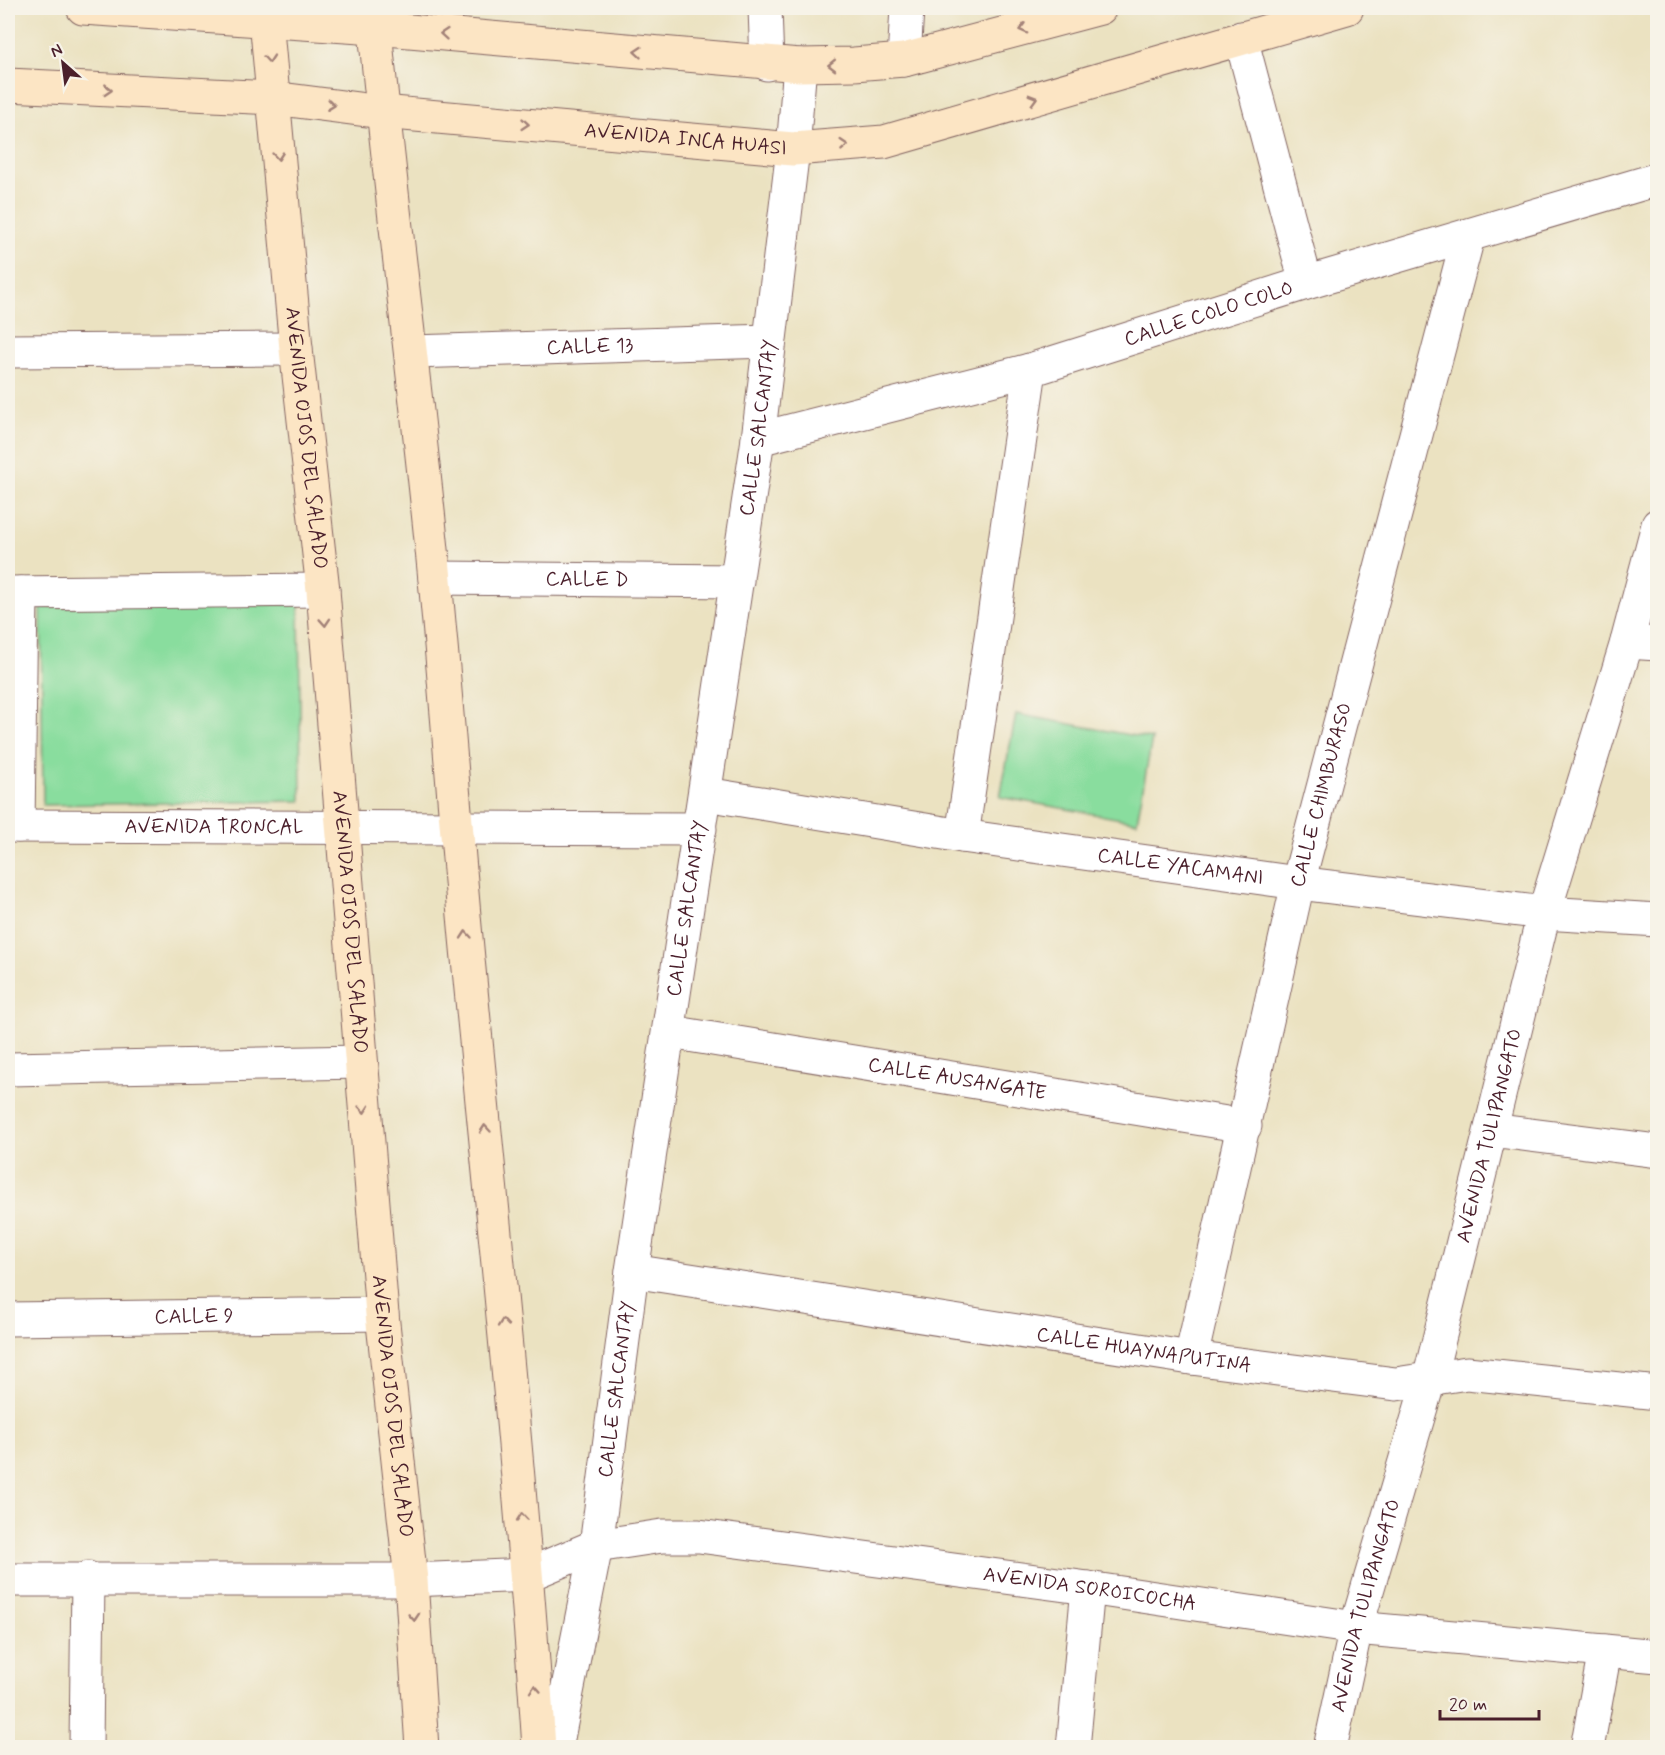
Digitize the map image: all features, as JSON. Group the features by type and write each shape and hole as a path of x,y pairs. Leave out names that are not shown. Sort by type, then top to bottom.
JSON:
{"street":[{"path":"83,8 374,18 767,64 800,65 904,60 1100,8"},
{"path":"765,8 767,64"},
{"path":"904,60 907,8"},
{"name":"AVENIDA INCA HUASI","path":"8,84 273,98 382,112 793,148 884,142 1347,8"},
{"name":"AVENIDA OJOS DEL SALADO","path":"266,14 296,349 323,590 382,1314 411,1580 422,1748"},
{"path":"374,18 382,112 435,578 456,829 527,1575 539,1748"},
{"path":"1241,38 1306,283"},
{"name":"CALLE SALCANTAY","path":"556,1748 596,1546 632,1271 758,440 793,148 800,65"},
{"name":"CALLE COLO COLO","path":"758,440 1030,370 1306,283 1658,179"},
{"name":"CALLE CHIMBURASO","path":"1191,1358 1298,883 1468,237"},
{"name":"CALLE 13","path":"411,352 769,341"},
{"path":"8,351 296,349"},
{"path":"962,836 1030,370"},
{"name":"AVENIDA TULIPANGATO","path":"1330,1748 1356,1628 1429,1380 1544,914 1642,643 1658,525"},
{"name":"CALLE D","path":"435,578 737,581"},
{"path":"13,826 14,593 323,590"},
{"name":"CALLE YACAMANI","path":"706,794 962,836 1298,883 1544,914 1658,920"},
{"name":"AVENIDA TRONCAL","path":"13,826 700,829"},
{"name":"CALLE AUSANGATE","path":"670,1032 1245,1126"},
{"path":"8,1069 360,1062"},
{"path":"1491,1130 1658,1151"},
{"name":"CALLE HUAYNAPUTINA","path":"632,1271 1191,1358 1396,1384 1467,1373 1658,1393"},
{"name":"CALLE 9","path":"8,1319 382,1314"},
{"name":"AVENIDA SOROICOCHA","path":"527,1575 596,1546 662,1536 699,1536 1088,1588 1356,1628 1658,1656"},
{"path":"8,1580 88,1578 411,1580 527,1575"},
{"path":"86,1748 88,1578"},
{"path":"1073,1748 1088,1588"},
{"path":"1587,1748 1605,1651"}],"green space":[{"path":"299,604 301,801 43,805 41,607"},
{"path":"1016,714 1152,739 1137,822 1000,797"}]}
